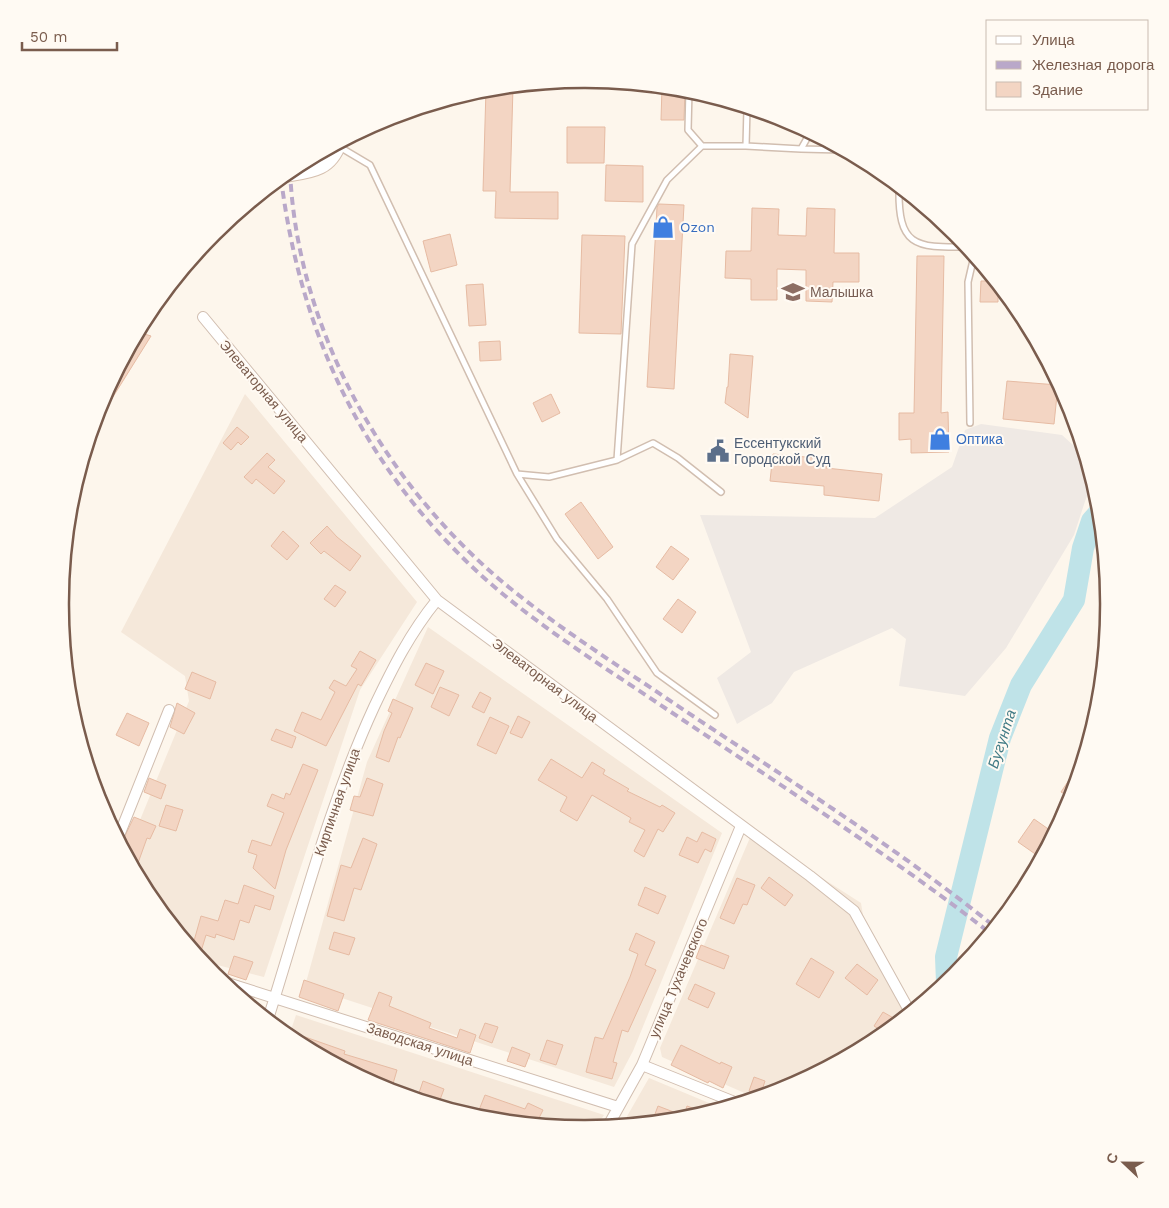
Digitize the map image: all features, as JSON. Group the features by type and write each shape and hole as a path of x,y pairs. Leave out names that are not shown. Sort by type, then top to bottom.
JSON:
{"street":[{"path":"302,173 314,171 328,161 333,154"},
{"name":"Элеваторная улица","path":"203,316 437,600 810,876 854,912 907,1006"},
{"name":"Кирпичная улица","path":"270,1012 350,760 384,685 416,626 437,600"},
{"path":"121,830 169,710"},
{"name":"улица Тухачевского","path":"612,1119 642,1065 741,826"},
{"name":"Заводская улица","path":"237,986 618,1107"},
{"path":"642,1065 727,1099"}],"lane":[{"path":"689,99 688,130 702,146"},
{"path":"746,115 746,146"},
{"path":"801,149 807,138"},
{"path":"617,460 632,244 667,180 702,146 829,150"},
{"path":"343,148 370,165 517,474 558,539 607,599 657,673 716,715"},
{"path":"899,196 907,236 917,244 932,247 956,247"},
{"path":"970,423 968,282 972,264"},
{"path":"517,474 549,477 617,460 653,443 678,458 721,492"}],"shaded area":[{"path":"245,394 417,602 360,690 264,977 216,965 175,918 156,891 129,846 189,701 185,676 121,632"},
{"path":"981,424 1062,435 1076,448 1088,493 1074,535 1006,648 965,696 899,686 906,639 892,628 794,672 772,703 737,724 717,678 751,652 700,515 875,518 952,467 965,430"},
{"path":"428,627 722,833 633,1051 614,1087 305,986 367,762"},
{"path":"752,833 861,903 868,946 909,1004 871,1033 813,1067 745,1093 662,1057 660,1048"},
{"path":"296,1015 604,1115 601,1120 551,1119 484,1110 451,1102 419,1092 356,1067 292,1028"},
{"path":"649,1078 711,1104 685,1110 626,1118"}],"building":[{"path":"513,94 510,192 558,192 558,219 495,218 496,191 483,191 486,98"},
{"path":"662,94 685,98 684,120 661,120"},
{"path":"567,127 605,127 604,163 567,163"},
{"path":"606,165 643,166 643,202 605,201"},
{"path":"659,204 684,205 674,389 647,387 657,207"},
{"path":"752,208 779,209 778,235 806,236 807,208 835,209 834,253 859,253 859,282 833,282 832,302 806,301 806,270 777,269 777,300 751,300 751,279 725,278 726,251 751,251"},
{"path":"450,234 457,265 431,272 423,241"},
{"path":"582,235 625,236 621,334 579,333"},
{"path":"917,256 944,256 941,413 948,412 949,452 911,453 911,439 899,440 899,413 914,413"},
{"path":"981,281 986,281 998,296 998,302 980,302"},
{"path":"483,284 486,325 469,326 466,285"},
{"path":"145,334 151,336 112,399"},
{"path":"500,341 501,360 480,361 479,342"},
{"path":"730,354 753,356 748,418 725,403"},
{"path":"1007,381 1051,384 1057,398 1054,424 1003,419"},
{"path":"551,394 560,413 542,422 533,403"},
{"path":"237,427 249,437 241,445 238,442 231,450 223,443"},
{"path":"267,453 275,460 268,467 285,481 274,494 256,479 252,484 244,477"},
{"path":"773,454 827,459 826,468 882,474 879,501 824,495 824,486 770,481"},
{"path":"581,502 613,547 598,559 565,514"},
{"path":"327,526 337,537 361,556 350,571 324,551 321,554 310,543"},
{"path":"283,531 299,546 287,560 271,546"},
{"path":"671,546 689,559 673,580 656,567"},
{"path":"335,585 346,592 335,607 324,599"},
{"path":"678,599 696,612 682,633 663,619"},
{"path":"360,651 376,660 361,686 358,684 326,746 294,731 302,712 321,720 335,692 329,688 334,680 346,686 357,669 351,666"},
{"path":"426,663 444,671 433,694 415,685"},
{"path":"192,672 216,682 210,699 185,689"},
{"path":"440,687 459,695 449,716 431,707"},
{"path":"480,692 491,698 484,713 472,707"},
{"path":"393,699 413,708 400,738 398,737 389,762 376,757 392,713 388,711"},
{"path":"177,703 195,713 184,734 170,727"},
{"path":"127,713 149,723 139,746 116,735"},
{"path":"518,716 530,722 522,738 510,733"},
{"path":"490,717 509,726 496,754 477,745"},
{"path":"276,729 296,737 292,748 271,740"},
{"path":"551,759 582,778 592,762 605,770 603,774 629,789 627,791 660,807 662,805 675,813 663,832 658,829 644,857 634,851 645,830 629,822 631,818 592,795 577,821 560,811 567,797 538,780"},
{"path":"303,764 318,770 286,850 275,889 253,868 257,855 248,852 252,840 271,846 284,813 267,806 272,794 284,799 286,793 290,795"},
{"path":"149,778 166,785 161,799 144,792"},
{"path":"367,778 383,784 373,816 350,810 354,796 360,797"},
{"path":"1069,780 1064,794 1061,792"},
{"path":"166,805 183,810 176,831 159,826"},
{"path":"134,817 156,826 150,839 147,838 138,862 125,837"},
{"path":"1034,819 1048,829 1035,854 1018,842"},
{"path":"702,832 716,839 711,852 705,849 698,863 679,855 687,837 697,842"},
{"path":"363,838 377,844 361,890 354,888 344,921 327,916 341,865 351,868"},
{"path":"769,877 793,895 785,906 761,888"},
{"path":"737,878 755,885 747,905 743,904 734,924 720,918"},
{"path":"244,885 274,896 270,910 255,905 249,923 240,920 234,940 216,934 215,938 206,935 202,949 194,941 201,916 218,921 225,900 238,904"},
{"path":"645,887 666,896 658,914 638,905"},
{"path":"334,932 355,938 349,955 329,949"},
{"path":"636,933 655,942 645,965 656,970 628,1032 622,1030 613,1062 617,1063 612,1079 586,1072 595,1037 603,1039 630,977 638,954 629,950"},
{"path":"701,945 729,956 724,969 696,958"},
{"path":"234,956 253,962 246,980 228,974"},
{"path":"811,958 834,972 819,998 796,984"},
{"path":"857,964 878,980 867,995 845,978"},
{"path":"304,980 344,994 338,1011 299,997"},
{"path":"695,984 715,993 708,1008 688,999"},
{"path":"379,992 392,997 389,1006 431,1023 429,1028 457,1038 460,1029 476,1035 470,1053 368,1020"},
{"path":"883,1012 892,1017 877,1028 874,1026"},
{"path":"485,1023 498,1027 492,1043 479,1038"},
{"path":"303,1036 345,1051 344,1054 397,1070 393,1082 356,1067"},
{"path":"547,1040 563,1045 556,1065 540,1060"},
{"path":"681,1045 720,1064 721,1062 732,1067 723,1088 671,1065"},
{"path":"512,1047 530,1054 525,1067 507,1061"},
{"path":"754,1077 765,1081 763,1087 749,1091"},
{"path":"423,1081 444,1089 440,1099 419,1092"},
{"path":"485,1095 525,1109 528,1103 543,1110 539,1118 479,1109"},
{"path":"658,1106 673,1112 655,1115"}],"waterway":[{"name":"Бугунта","path":"947,971 946,957 1000,738 1021,685 1074,600 1083,548 1093,520"}],"railway":[{"path":"291,180 296,229 309,286 328,342 353,396 383,447 418,495 456,539 499,579 560,626 874,837 990,923"},
{"path":"282,187 302,285 319,336 339,385 364,432 393,477 427,519 465,560 536,620 870,845 985,929"}],"place":[{"name":"Ozon","path":"663,227"},
{"name":"Малышка","path":"793,292"},
{"name":"Оптика","path":"940,439"},
{"name":"Ессентукский Городской Суд","path":"718,451"}]}
